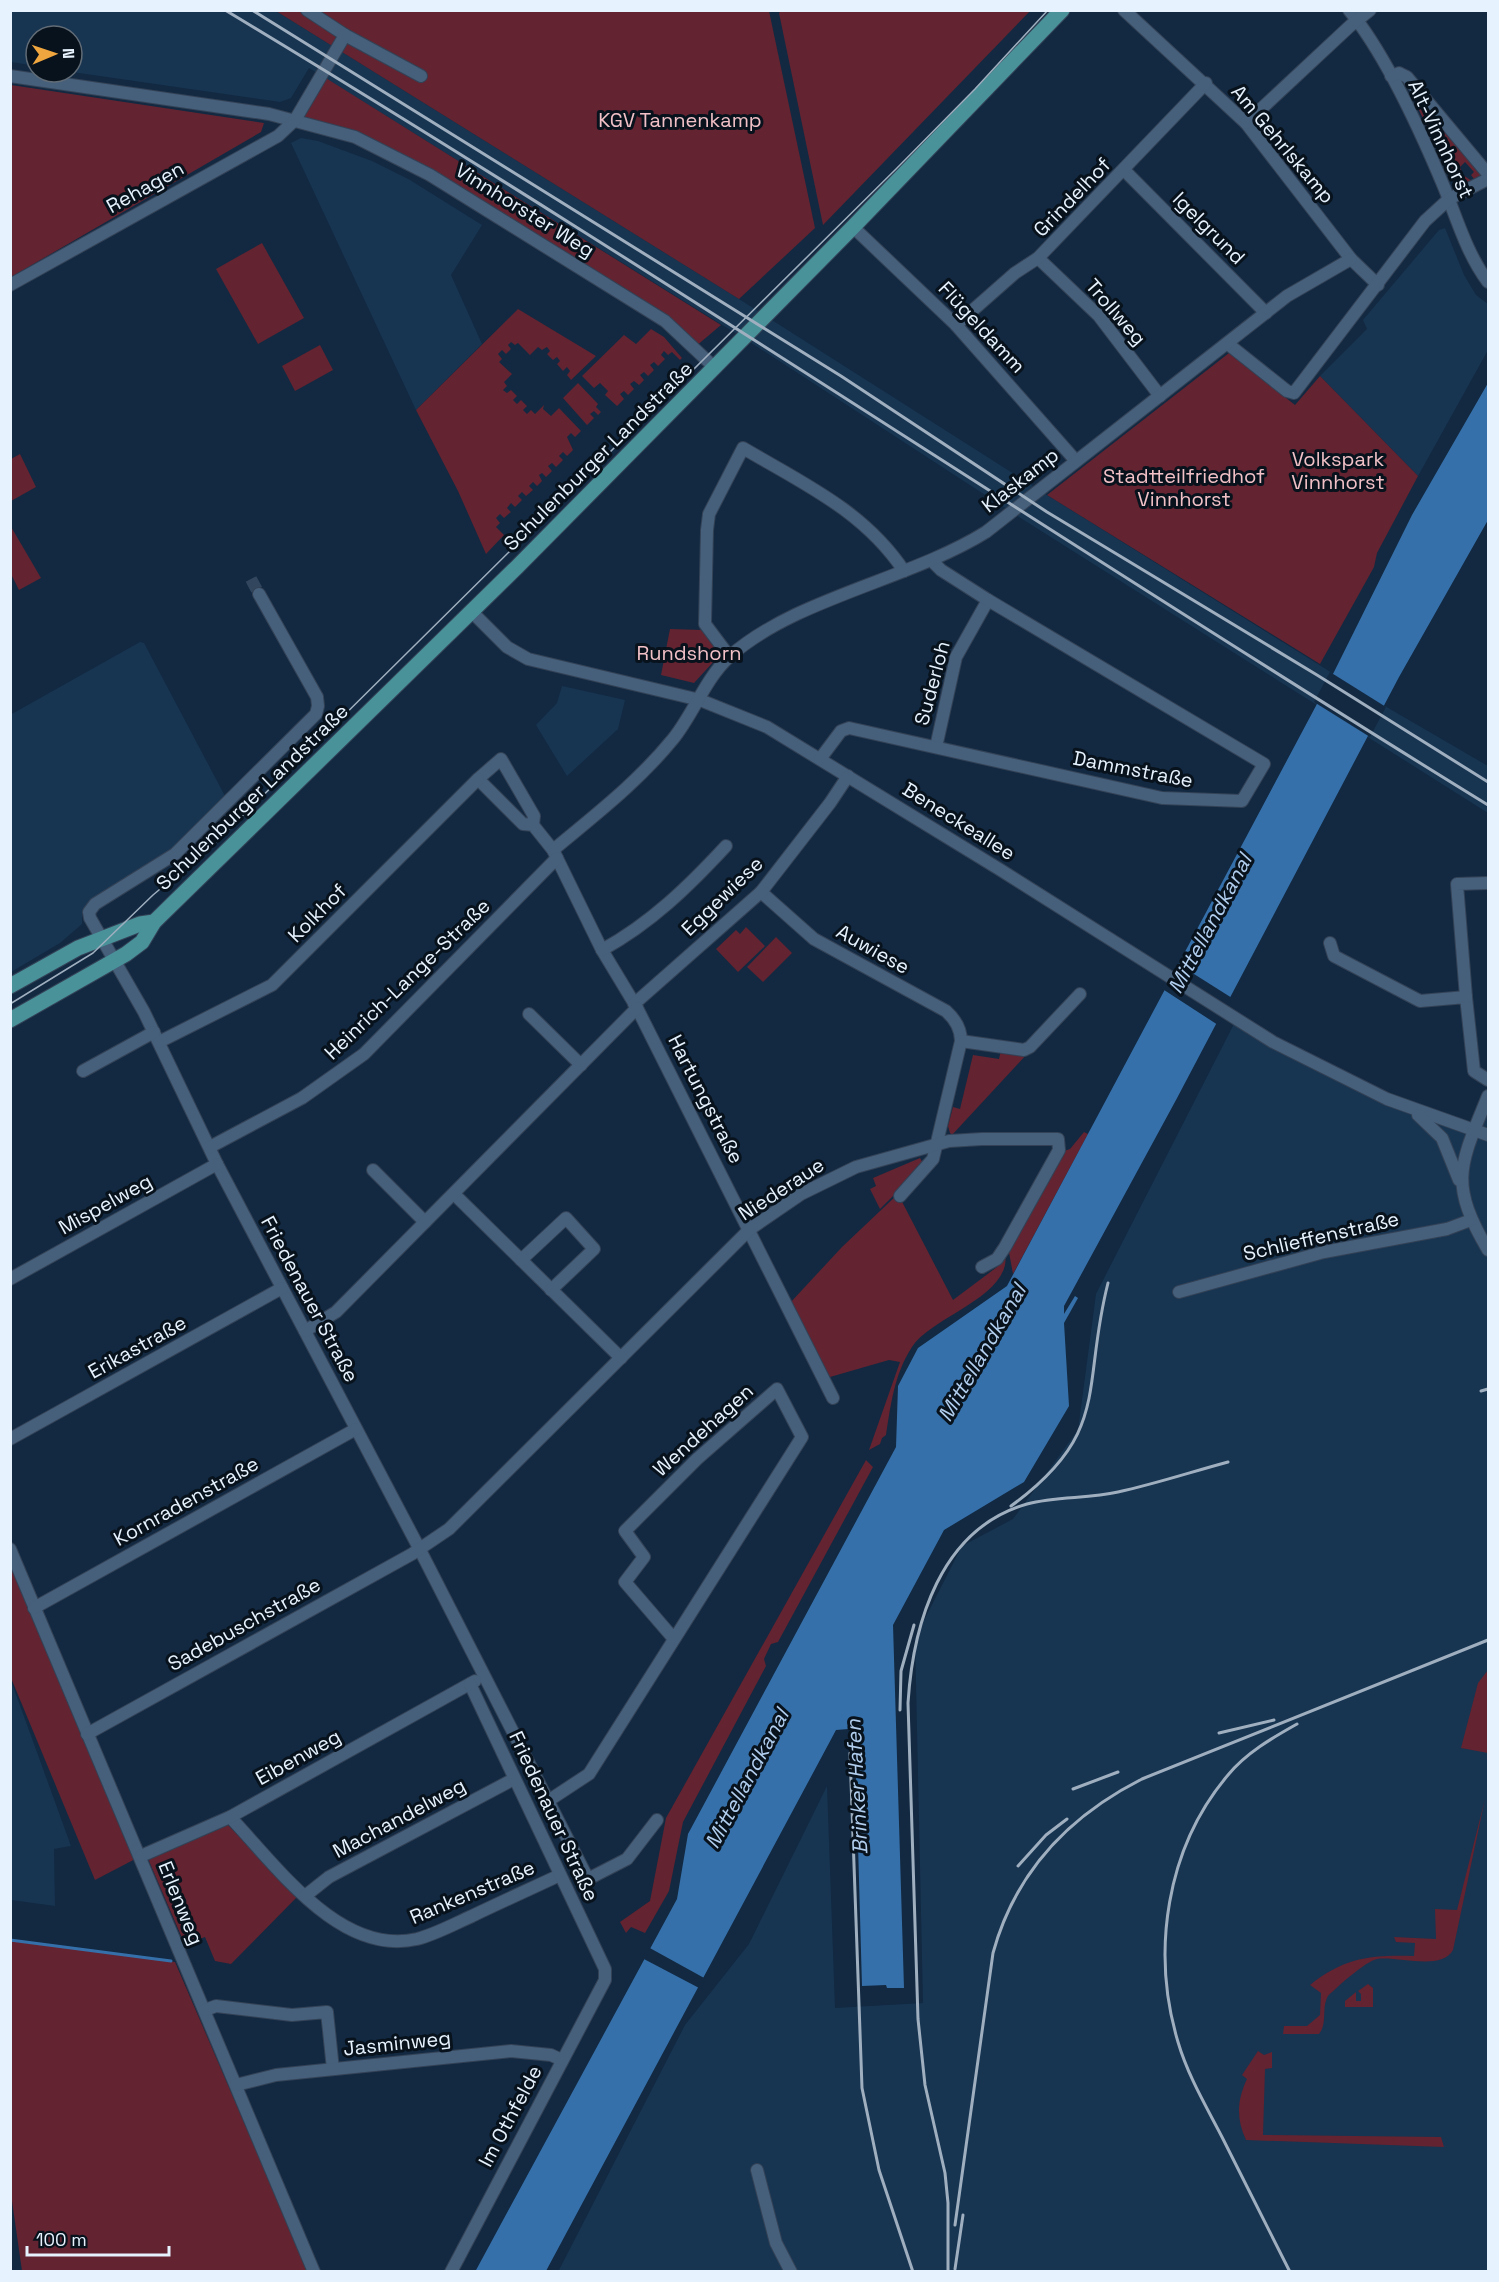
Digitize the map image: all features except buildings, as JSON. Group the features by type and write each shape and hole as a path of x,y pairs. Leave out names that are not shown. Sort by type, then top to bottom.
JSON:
{"main road":[{"name":"Schulenburger Landstraße","path":"10,1020 114,962 142,942 154,922 472,612 854,227 1062,10"},
{"name":"Schulenburger Landstraße","path":"10,986 66,954 140,924 154,922"}],"street":[{"path":"307,10 345,35 422,76"},
{"name":"Am Gehrlskamp","path":"1124,10 1206,83 1246,123 1351,259 1378,285"},
{"name":"Alt-Vinnhorst","path":"1349,10 1391,76 1449,199 1472,254 1488,282"},
{"path":"1246,123 1370,10"},
{"path":"295,120 345,35"},
{"name":"Alt-Vinnhorst","path":"1391,76 1399,73 1407,77 1488,177"},
{"name":"Vinnhorster Weg","path":"10,75 295,120 355,137 430,175 665,321 714,367"},
{"name":"Grindelhof","path":"956,325 1015,273 1038,258 1125,171 1206,83"},
{"name":"Rehagen","path":"10,285 278,136 295,120"},
{"name":"Igelgrund","path":"1125,171 1266,313"},
{"path":"1228,344 1294,393 1425,221 1449,199 1488,177"},
{"name":"Flügeldamm","path":"854,227 956,325 1076,461"},
{"name":"Trollweg","path":"1038,258 1099,316 1160,396"},
{"name":"Klaskamp","path":"699,700 712,675 729,656 772,628 800,614 932,561 986,531 1294,292 1351,259"},
{"path":"729,656 705,624 707,530 709,514 743,448 852,513 890,549 904,571"},
{"name":"Dammstraße","path":"820,759 833,739 841,731 849,728 1184,801 1242,801 1264,764 988,600 941,570 932,561"},
{"name":"Schulenburger Landstraße","path":"100,940 89,912 95,904 175,855 316,714 318,706 316,697 259,594"},
{"name":"Suderloh","path":"936,747 956,657 988,600"},
{"name":"Beneckeallee","path":"472,612 507,647 528,659 699,700 767,727 1158,969 1237,1021 1373,1093 1410,1109 1488,1135"},
{"name":"Heinrich-Lange-Straße","path":"210,1147 302,1098 364,1054 555,854 646,769 672,740 699,700"},
{"name":"Hartungstraße","path":"528,824 534,816 501,759 478,779 528,824 555,854 602,950 636,1006 750,1229 833,1398"},
{"name":"Eggewiese","path":"305,1330 336,1312 581,1065 636,1006 761,892 848,776"},
{"name":"Kolkhof","path":"83,1071 273,985 478,779"},
{"path":"602,950 657,915 726,846"},
{"path":"1488,883 1475,881 1457,884 1474,1071 1488,1080"},
{"name":"Auwiese","path":"761,892 814,939 946,1011 957,1024 961,1041"},
{"name":"Friedenauer Straße","path":"100,940 156,1037 218,1164 419,1548 588,1879 597,1877 627,1859 657,1820"},
{"path":"1330,943 1334,956 1420,1001 1466,998"},
{"path":"900,1196 933,1160 961,1041 1024,1050 1030,1047 1080,994"},
{"path":"529,1014 581,1065"},
{"path":"1462,1190 1463,1158 1488,1096"},
{"name":"Beneckeallee","path":"1410,1109 1443,1138 1471,1220 1488,1250"},
{"name":"Niederaue","path":"419,1548 449,1530 750,1229 830,1178 889,1156 937,1144 982,1139 1055,1138 1060,1142 1059,1150 1005,1247 997,1259 982,1267"},
{"name":"Mispelweg","path":"10,1279 218,1164"},
{"path":"373,1170 425,1222"},
{"path":"454,1194 621,1358"},
{"path":"521,1260 566,1218 594,1249 551,1290"},
{"name":"Schlieffenstraße","path":"1179,1292 1324,1252 1447,1229 1471,1220"},
{"name":"Erikastraße","path":"10,1439 282,1288"},
{"name":"Wendehagen","path":"548,1802 589,1774 674,1639 801,1437 777,1389 697,1459 625,1531 644,1557 625,1582 674,1639"},
{"name":"Kornradenstraße","path":"34,1608 356,1429"},
{"name":"Sadebuschstraße","path":"87,1734 419,1548"},
{"name":"Erlenweg","path":"10,1549 314,2271"},
{"path":"470,1684 484,1677"},
{"name":"Friedenauer Straße","path":"470,1684 605,1969 605,1980"},
{"name":"Eibenweg","path":"141,1856 230,1817 470,1684"},
{"name":"Machandelweg","path":"305,1896 329,1877 514,1779"},
{"name":"Rankenstraße","path":"230,1817 305,1896 334,1921 356,1934 379,1940 401,1941 438,1931 560,1875"},
{"name":"Im Othfelde","path":"451,2271 605,1980"},
{"path":"205,2010 216,2006 292,2015 327,2012 333,2069"},
{"name":"Jasminweg","path":"236,2085 254,2078 511,2051 551,2055 562,2060"},
{"path":"757,2170 777,2243 790,2271"}],"shaded area":[{"path":"10,11 276,11 1390,709 1488,766 1488,813 1019,517 753,344 309,68 291,98 280,102 84,74 84,24 24,24 24,64 11,62"},
{"path":"301,138 318,141 372,161 410,180 482,225 451,275 482,344 416,410 291,143"},
{"path":"1445,228 1464,275 1476,295 1488,304 1488,350 1418,476 1320,376 1367,329 1363,320 1439,230"},
{"path":"140,642 144,643 226,798 172,851 90,902 82,913 82,924 60,943 11,972 10,715"},
{"path":"562,686 625,700 618,729 567,776 536,725 557,703"},
{"path":"1236,1020 1273,1042 1473,1132 1488,1108 1488,2271 558,2272 685,2025 749,1944 827,1786 835,2008 923,2003 915,1638 962,1546 1013,1519 1078,1430 1096,1294"},
{"path":"10,1678 71,1846 54,1849 55,1906 11,1900"}],"green space":[{"name":"KGV Tannenkamp","path":"276,11 769,11 815,228 739,299"},
{"path":"781,11 1030,11 823,225 779,13"},
{"path":"321,75 721,325 695,347 401,158 295,120"},
{"path":"10,86 264,123 261,132 11,277"},
{"path":"1423,101 1482,175 1474,179 1471,175 1474,172 1465,162 1460,167 1463,175 1472,181 1457,189 1417,106"},
{"path":"262,243 304,318 258,344 216,269"},
{"path":"518,309 596,356 571,380 567,375 570,371 567,367 563,371 557,364 560,361 557,357 553,360 547,354 550,351 547,347 542,350 538,347 530,355 518,343 515,345 511,342 508,345 511,349 506,354 502,350 498,354 502,359 499,362 512,374 504,382 507,386 503,390 507,393 511,390 517,396 513,400 517,404 521,400 527,406 523,410 527,414 531,410 535,414 544,405 543,409 551,416 559,408 581,431 575,437 571,433 567,437 573,450 567,456 563,452 559,456 563,460 556,467 552,463 548,466 552,471 546,477 542,473 539,475 542,481 537,486 533,482 529,486 533,490 526,496 522,492 518,496 522,500 515,507 511,503 507,508 511,512 504,518 500,514 496,518 500,523 496,527 504,535 486,554 458,491 416,410"},
{"path":"651,329 664,337 682,358 680,360 672,352 668,355 664,351 661,355 665,359 658,366 654,362 650,365 654,370 648,376 644,372 640,375 644,380 639,385 634,381 630,384 634,389 628,395 624,391 620,394 624,399 617,406 605,395 608,391 600,383 594,388 582,376 624,335 636,344"},
{"path":"320,345 333,370 295,391 282,366"},
{"name":"Stadtteilfriedhof Vinnhorst","path":"1229,353 1295,405 1320,376 1418,476 1377,553 1374,567 1320,664 1047,495"},
{"path":"578,383 598,404 596,407 601,412 598,415 594,411 590,414 594,418 587,425 563,398"},
{"path":"20,454 36,487 11,501 11,459"},
{"path":"10,525 41,578 19,590 11,574"},
{"name":"Rundshorn","path":"670,629 703,630 717,648 716,659 694,683 661,675"},
{"path":"746,927 765,946 738,972 716,949 736,930 740,934"},
{"path":"776,937 792,953 763,982 747,967"},
{"path":"1001,1050 1027,1054 952,1135 948,1126 953,1107 960,1109 973,1055 999,1059"},
{"path":"1084,1132 1088,1134 1013,1274 1008,1247 1061,1152 1070,1149"},
{"path":"920,1158 924,1165 880,1209 870,1189 876,1186 873,1178"},
{"path":"898,1194 953,1300 997,1267 1005,1253 1004,1268 997,1281 984,1293 936,1325 912,1347 897,1379 886,1435 880,1444 869,1450 900,1362 889,1360 830,1377 790,1303 842,1247"},
{"path":"866,1460 873,1467 778,1642 771,1644 764,1659 766,1666 683,1822 669,1891 645,1933 631,1927 626,1933 620,1922 650,1901 666,1818"},
{"path":"10,1545 141,1856 95,1880 11,1678"},
{"path":"1488,1670 1488,1753 1461,1748 1478,1683"},
{"path":"1485,1799 1453,1950 1439,1960 1377,1959 1372,1961 1328,1996 1322,2030 1319,2034 1283,2034 1284,2026 1307,2026 1320,2015 1321,1993 1310,1985 1323,1976 1347,1963 1372,1957 1414,1956 1415,1943 1396,1942 1394,1937 1436,1939 1435,1909 1457,1910"},
{"path":"228,1825 298,1896 231,1964 215,1961 205,1937 185,1945 149,1861 150,1858"},
{"path":"10,1941 175,1962 308,2271 22,2271 10,2187"},
{"path":"1368,1984 1373,1988 1373,2007 1345,2007 1345,2001 1356,1992 1356,2001 1361,2001 1361,1994 1358,1991"},
{"path":"1258,2051 1264,2055 1272,2052 1272,2068 1265,2069 1263,2135 1441,2137 1444,2147 1246,2140 1239,2117 1241,2094 1247,2079 1242,2075"}],"water":[{"path":"1488,383 1488,520 1399,677 1176,1100 1064,1306 1064,1314 1075,1296 1078,1298 1064,1323 1069,1406 1024,1482 944,1530 893,1625 904,1988 887,1988 886,1985 862,1986 855,1738 848,1729 836,1730 546,2271 475,2272 677,1899 688,1834 896,1447 898,1386 918,1348 1007,1286 1334,672 1412,515"}],"pier":[{"path":"1330,672 1386,707 1370,737 1314,702"},
{"path":"1175,962 1232,998 1218,1025 1161,988"},
{"path":"648,1947 706,1979 701,1989 642,1958"}],"waterway":[{"path":"10,1940 171,1961"}],"tunnel":[{"path":"251,579 259,594"}],"tram line":[{"path":"10,1004 93,953 153,895 217,841 896,169 975,89 1048,10"}],"railway":[{"path":"225,10 543,206 1172,607 1488,805"},
{"path":"252,10 841,376 1047,512 1317,675 1488,782"},
{"path":"1011,1506 1043,1479 1065,1455 1079,1431 1087,1406 1108,1283"},
{"path":"1481,1391 1488,1389"},
{"path":"948,2272 948,2203 945,2173 925,2085 918,2019 908,1703 916,1642 925,1612 937,1583 952,1557 972,1535 997,1516 1027,1504 1118,1492 1228,1462"},
{"path":"900,1710 901,1671 914,1625"},
{"path":"955,2225 993,1953 1015,1897 1048,1850 1091,1811 1142,1779 1488,1640"},
{"path":"1219,1733 1274,1720"},
{"path":"1290,2272 1182,2055 1170,2008 1166,1973 1166,1937 1170,1902 1178,1868 1190,1835 1207,1804 1228,1775 1243,1760 1269,1740 1297,1724"},
{"path":"850,1753 862,2088 879,2170 913,2272"},
{"path":"1073,1789 1118,1772"},
{"path":"1018,1866 1046,1835 1067,1819"},
{"path":"955,2269 963,2215"}],"park label":[{"name":"Volkspark Vinnhorst","path":"1338,470"}],"water label":[{"name":"Mittellandkanal","path":"1210,924"},
{"name":"Mittellandkanal","path":"982,1353"},
{"name":"Mittellandkanal","path":"747,1779"},
{"name":"Brinker Hafen","path":"857,1787"}]}
